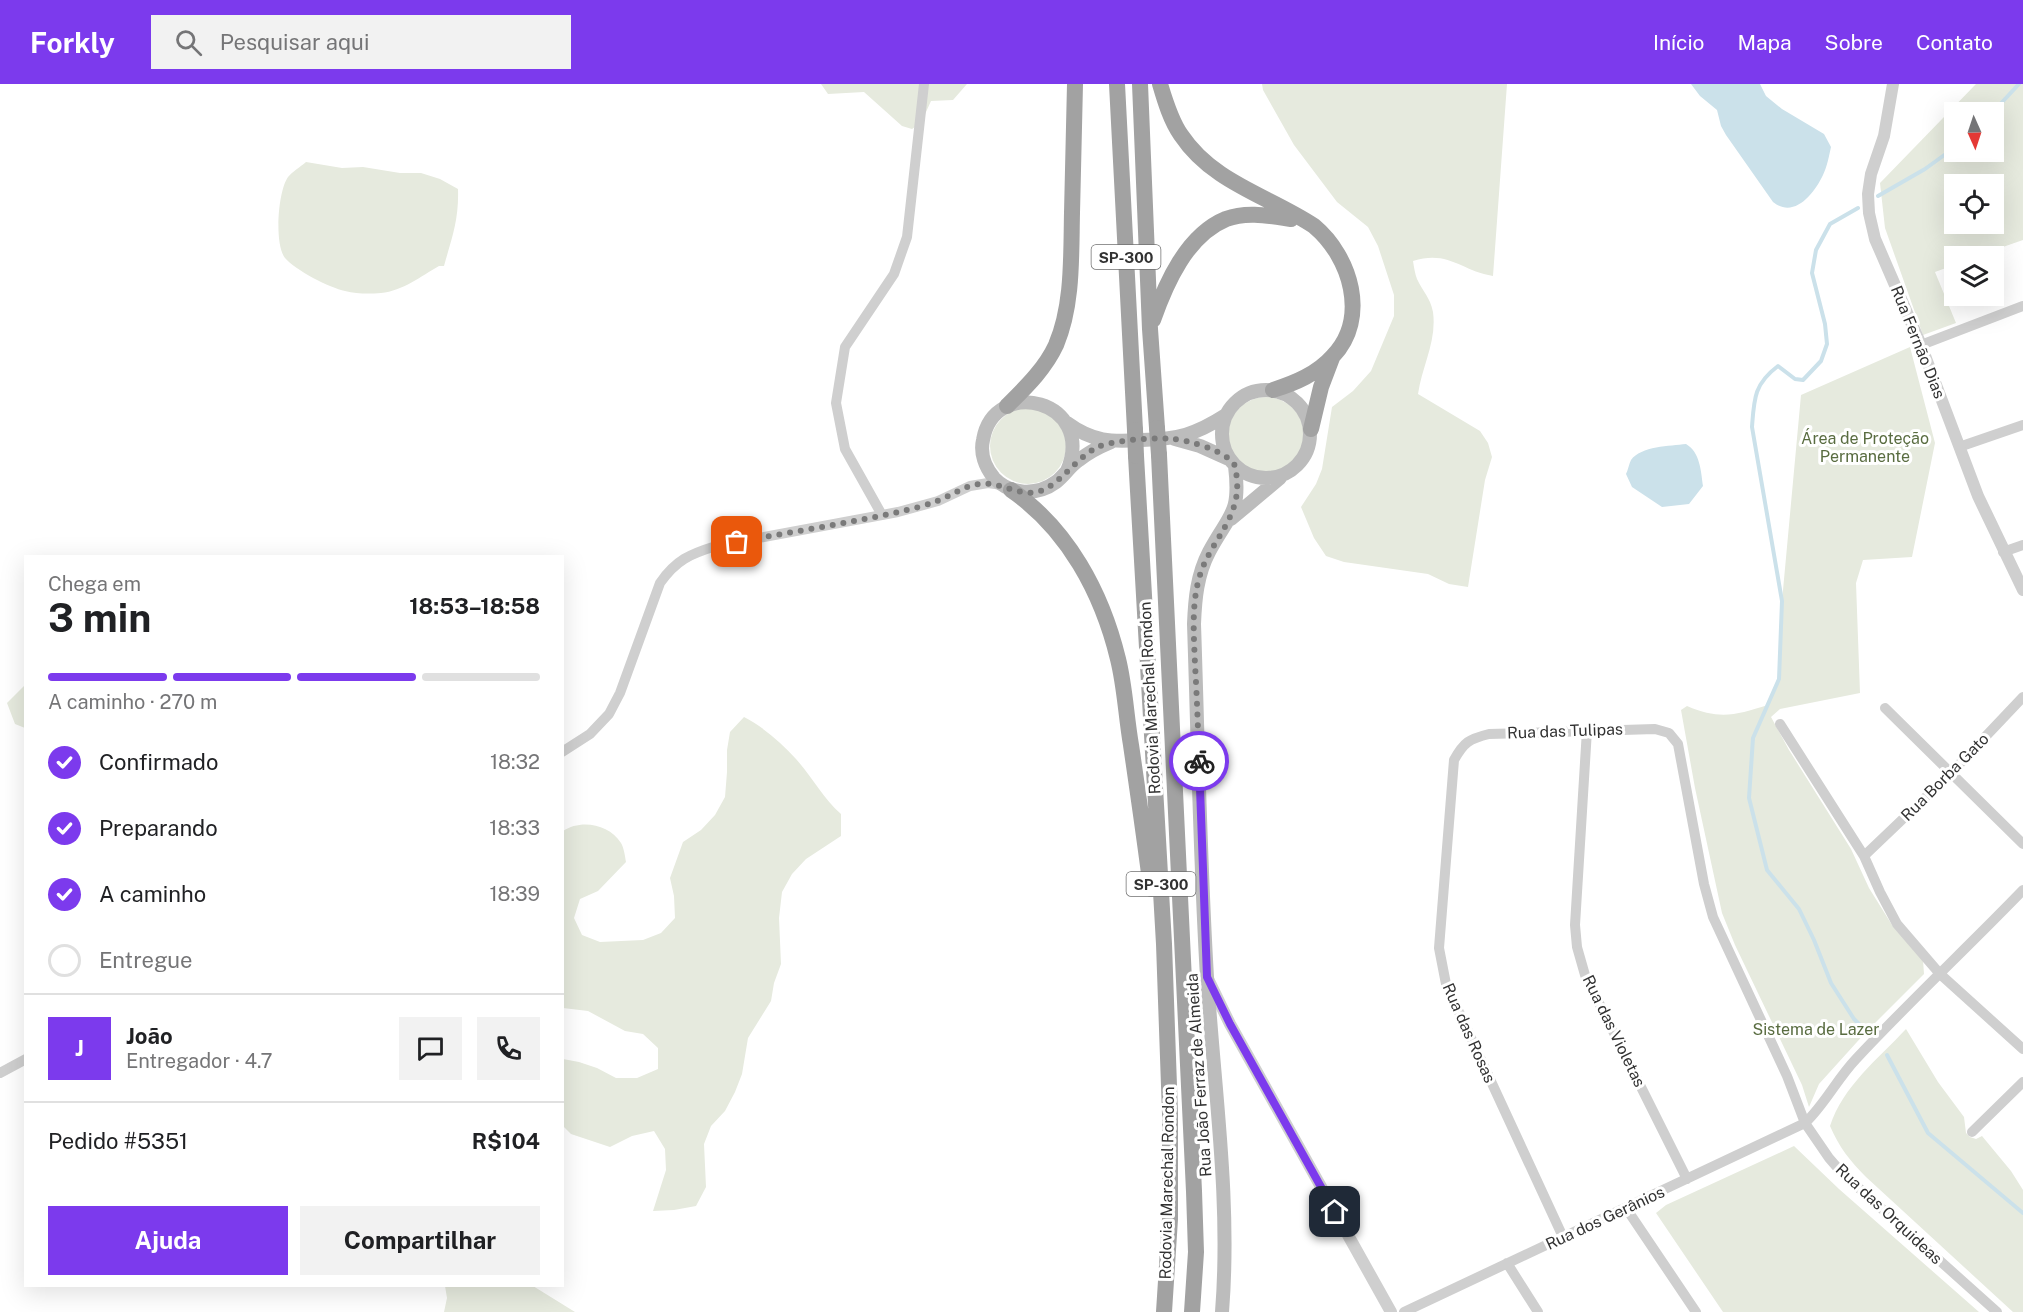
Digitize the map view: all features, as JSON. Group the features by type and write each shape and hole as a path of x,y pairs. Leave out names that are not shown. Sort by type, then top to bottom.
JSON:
{"highway":[{"path":"1007,406 1030,383 1047,361 1055,347 1065,316 1070,275 1075,84"},
{"name":"Rodovia Marechal Rondon","path":"1117,84 1164,944 1170,1114 1170,1219 1164,1312"},
{"name":"Rodovia Marechal Rondon","path":"1140,84 1150,329 1159,455 1194,1191 1196,1252 1192,1312"},
{"path":"1160,84 1180,135 1204,162 1236,184 1307,222 1326,237 1343,262 1348,277 1352,313 1348,331 1332,357 1311,429"},
{"path":"1150,329 1167,284 1179,263 1194,243 1212,228 1227,219 1261,214 1307,222"},
{"path":"1273,390 1315,371 1332,357"},
{"path":"1007,487 1028,501 1052,524 1066,542 1097,598 1113,642 1122,684 1151,896 1164,944"}],"main road":[{"path":"1111,442 1087,453 1059,480 1042,490 1024,492 1007,487 995,479 985,463 982,442 990,421 1007,406 1019,402 1045,405 1087,435 1111,442 1173,439 1199,431 1226,416 1240,398 1262,390 1273,390 1287,395 1298,403 1307,415 1311,429 1310,443 1305,457 1296,468 1271,478 1258,478 1246,474 1232,463 1200,446 1173,439"},
{"path":"1226,416 1222,438 1232,463"},
{"path":"1066,422 1073,446 1072,459 1067,471"},
{"name":"Rua João Ferraz de Almeida","path":"1222,1312 1225,1273 1224,1179 1207,977 1194,624 1195,601 1200,576 1209,552 1229,521 1237,495 1232,463"},
{"name":"Rua João Ferraz de Almeida","path":"1229,521 1283,475"}],"street":[{"path":"882,515 845,449 836,403 844,347 894,274 907,237 924,84"},
{"name":"Rua Fernão Dias","path":"1893,84 1884,135 1871,174 1868,194 1869,213 1875,238 1920,345 1978,496 2023,590"},
{"path":"1920,345 2023,306"},
{"path":"1959,447 2023,425"},
{"path":"970,486 979,476 985,463"},
{"path":"564,751 590,734 609,714 620,693 660,583 671,568 693,553 716,546 897,512 938,501 970,486 988,483 1007,487"},
{"path":"2003,552 2023,545"},
{"name":"Rua Borba Gato","path":"1864,856 1951,773 2023,697"},
{"path":"1885,708 2023,844"},
{"path":"1780,724 1864,856 1897,924 1940,974 2023,1049"},
{"name":"Rua das Tulipas","path":"1462,745 1474,737 1489,734 1654,729 1669,734"},
{"name":"Rua das Violetas","path":"1587,730 1575,925 1577,947 1586,975 1687,1179"},
{"name":"Rua das Orquideas","path":"1669,734 1678,744 1704,884 1713,917 1787,1076 1805,1123 1842,1173 1997,1312"},
{"name":"Rua das Rosas","path":"1462,745 1454,760 1440,948 1446,984 1563,1237"},
{"path":"1805,1123 1817,1112 1841,1075 2023,890"},
{"path":"1207,977 1235,1034 1391,1312"},
{"path":"0,1072 24,1060"},
{"path":"1972,1132 2023,1082"},
{"name":"Rua dos Gerânios","path":"1404,1312 1805,1123"},
{"path":"1626,1208 1696,1312"},
{"path":"1507,1263 1538,1312"}],"green space":[{"path":"821,84 967,84 953,100 931,101 921,123 912,129 902,126 864,92 828,94"},
{"path":"1262,84 1507,84 1493,276 1436,258 1413,261 1417,279 1432,307 1434,323 1418,394 1480,431 1488,443 1492,457 1485,480 1468,587 1449,584 1428,574 1344,562 1326,556 1314,538 1301,507 1316,484 1322,469 1332,407 1353,391 1371,371 1394,316 1394,295 1378,246 1368,227 1337,202 1294,145 1263,90"},
{"path":"1976,84 2023,84 2023,240 2004,247 1944,246 1944,269 1935,272 1944,294 1944,306 1949,306 1956,323 1923,335 1885,228 1880,183 1944,117 1944,162 2004,162 2004,102 1959,102"},
{"path":"306,162 342,168 363,167 400,173 421,173 440,179 458,189 456,219 444,266 439,266 389,292 368,294 339,289 296,268 285,258 279,241 280,205 288,177"},
{"name":"Área de Proteção Permanente","path":"1910,347 1935,443 1912,557 1863,560 1856,583 1860,693 1780,709 1771,717 1851,849 1869,888 1892,925 1923,960 1924,974 1866,1032 1819,1084 1809,1107 1802,1085 1722,913 1681,710 1687,706 1709,713 1728,714 1768,705 1779,679 1782,601 1801,395"},
{"path":"1266,397 1280,400 1293,408 1301,421 1304,435 1301,449 1293,462 1280,470 1266,473 1252,470 1239,462 1231,449 1228,435 1231,421 1239,408 1252,400"},
{"path":"1028,408 1042,411 1055,419 1063,432 1066,446 1063,460 1055,473 1042,481 1028,484 1014,481 1001,473 993,460 990,446 993,432 1001,419 1014,411"},
{"path":"24,686 24,728 15,724 7,703"},
{"path":"744,717 772,735 802,766 841,814 841,836 806,859 792,874 782,892 779,918 781,964 774,983 771,1001 748,1038 742,1074 735,1092 725,1111 711,1126 704,1144 706,1187 696,1206 653,1211 666,1170 665,1149 654,1131 632,1136 610,1147 571,1134 564,1127 564,1059 597,1068 616,1078 637,1078 658,1069 658,1048 643,1034 625,1031 588,1011 564,1008 564,830 578,825 594,825 602,828 616,837 625,855 626,862 598,891 580,899 574,918 582,935 600,942 643,940 661,933 675,918 670,878 683,842 701,830 715,815 725,797 730,732"},
{"name":"Sistema de Lazer","path":"1906,1029 1938,1082 1964,1117 1966,1133 1976,1139 1982,1136 2011,1171 2023,1190 2023,1312 2013,1312 1866,1177 1845,1153 1830,1126 1843,1098 1852,1086"},
{"path":"1794,1146 1839,1189 1979,1312 1723,1312 1656,1213 1666,1205"},
{"path":"445,1287 535,1287 575,1312 444,1312 447,1298"}],"water":[{"path":"1691,84 1760,84 1766,96 1782,109 1824,134 1831,147 1828,161 1819,182 1809,196 1796,206 1788,208 1773,202 1726,135 1717,110 1700,96"},
{"path":"1686,444 1691,447 1697,457 1703,486 1689,504 1662,507 1632,487 1626,474 1631,460 1636,455 1649,449"}],"waterway":[{"path":"2002,102 2019,84"},
{"path":"1878,196 1944,155"},
{"path":"1858,208 1830,224 1816,250 1812,273 1825,324 1827,344 1821,361 1803,380 1795,379 1778,366 1764,379 1755,400 1752,427 1782,601 1779,679 1753,738 1749,798 1767,870 1799,909 1831,983 1854,1019 1863,1028"},
{"path":"1887,1055 1928,1133 2023,1213"}],"way so far":[{"path":"737,542 897,512 938,501 970,486 980,484 994,483 1011,490 1036,492 1048,488 1059,480 1076,461 1087,453 1111,442 1173,439 1187,441 1217,452 1229,459 1235,466 1237,495 1235,508 1229,521 1209,552 1200,576 1195,601 1199,761"}],"route":[{"path":"1199,761 1207,977 1230,1024 1335,1212"}]}
